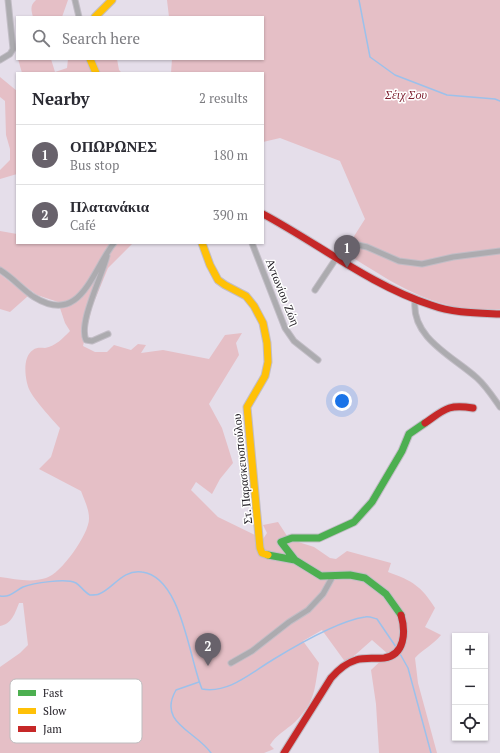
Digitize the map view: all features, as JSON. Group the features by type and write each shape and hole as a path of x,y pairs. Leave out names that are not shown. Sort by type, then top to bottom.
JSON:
{"street":[{"path":"0,60 10,54 13,48 8,0"},
{"path":"75,0 79,16"},
{"path":"96,16 112,0"},
{"path":"90,60 96,72"},
{"path":"264,214 299,232 386,287 415,301 458,312 500,314"},
{"path":"315,290 343,248 349,243 367,247 399,261 422,264 453,257 500,251"},
{"path":"0,270 39,299 55,305 63,306 74,302 82,295 113,244"},
{"name":"Στ. Παρασκευοπούλου","path":"202,244 222,284 248,298 259,313 266,336 268,355 267,370 264,380 249,398 247,407 260,548 262,552 267,555 295,560 320,576 328,577 355,575 370,581 380,589 394,605 404,625 405,636 403,643 398,650 389,657 356,659 340,668 331,678 284,753"},
{"name":"Αντωνίου Ζώη","path":"252,244 285,328 294,341 318,360"},
{"path":"108,251 103,272 89,307 84,335 86,340 92,341 108,334"},
{"path":"415,301 417,319 425,335 457,364 478,379 500,407"},
{"path":"295,560 281,542 292,538 319,538 354,522 372,502 402,450 409,434 443,410 455,405 473,408"},
{"path":"230,663 252,651 289,622 308,610 323,594 333,576"}],"green space":[{"path":"36,0 68,0 62,16 33,16 33,4"},
{"name":"Σέιχ Σου","path":"167,0 500,0 500,309 456,307 436,302 399,285 344,252 365,219 340,161 280,138 264,142 264,72 171,72 172,60 264,60 264,16 169,16"},
{"path":"18,60 51,60 55,72 22,72"},
{"path":"68,60 117,60 119,70 121,72 55,72 67,68"},
{"path":"0,77 16,90 16,174 0,179 0,170 10,160 10,149 6,135 5,101 0,97"},
{"path":"0,231 16,234 16,244 132,244 108,268 92,307 83,346 95,352 107,352 114,345 131,350 138,344 146,345 141,353 163,350 209,359 225,335 242,333 236,343 239,355 209,404 222,428 233,463 220,479 212,494 196,482 191,490 218,517 257,536 261,542 267,533 263,525 278,522 289,539 314,547 330,558 336,559 347,551 391,563 388,572 404,578 421,589 435,608 425,627 441,635 435,642 415,658 418,683 437,753 379,753 376,704 371,670 388,654 372,640 346,663 322,630 303,641 319,663 315,688 311,701 302,715 272,741 270,745 274,749 264,753 0,753 0,667 20,653 28,645 23,603 19,603 14,614 7,623 0,626 0,577 35,580 52,575 74,552 80,543 88,525 89,515 81,491 39,469 51,457 60,428 31,393 25,368 27,358 33,350 36,348 45,348 53,345 70,331 65,323 58,302 37,295 0,267"},
{"path":"0,274 28,296 10,312 0,309"}],"waterway":[{"path":"359,0 370,57 395,75 447,95 495,99 500,101"},
{"path":"0,596 10,595 28,585 57,581 76,583 90,595 96,595 129,573 142,572 156,577 166,588 175,603 188,640 197,676 202,689 212,690 222,688 240,681 283,653 330,628 354,619 365,617 377,619 396,647"},
{"path":"399,652 408,668 431,753"},
{"path":"199,682 176,690 171,701 171,711 181,726 204,745 211,753"}],"traffic: fast":[{"path":"295,560 281,542 292,538 319,538 354,522 372,502 402,451 409,434 425,423"},
{"path":"268,555 295,560 321,576 350,575 365,578 386,594 401,615"}],"traffic: slow":[{"path":"96,16 112,0"},
{"path":"90,60 96,72"},
{"path":"202,244 210,265 218,280 246,296 254,306 263,323 267,343 268,362 265,376 247,407 260,548 262,553 268,555"}],"traffic: jam":[{"path":"264,215 387,287 409,297 448,310 500,314"},
{"path":"425,423 442,411 452,407 473,408"},
{"path":"284,753 331,678 339,670 349,663 359,659 384,658 391,656 400,648 403,635 403,622 401,615"}],"place":[{"name":"ΟΠΩΡΩΝΕΣ","path":"347,268"},
{"name":"Πλατανάκια","path":"208,666"}]}
